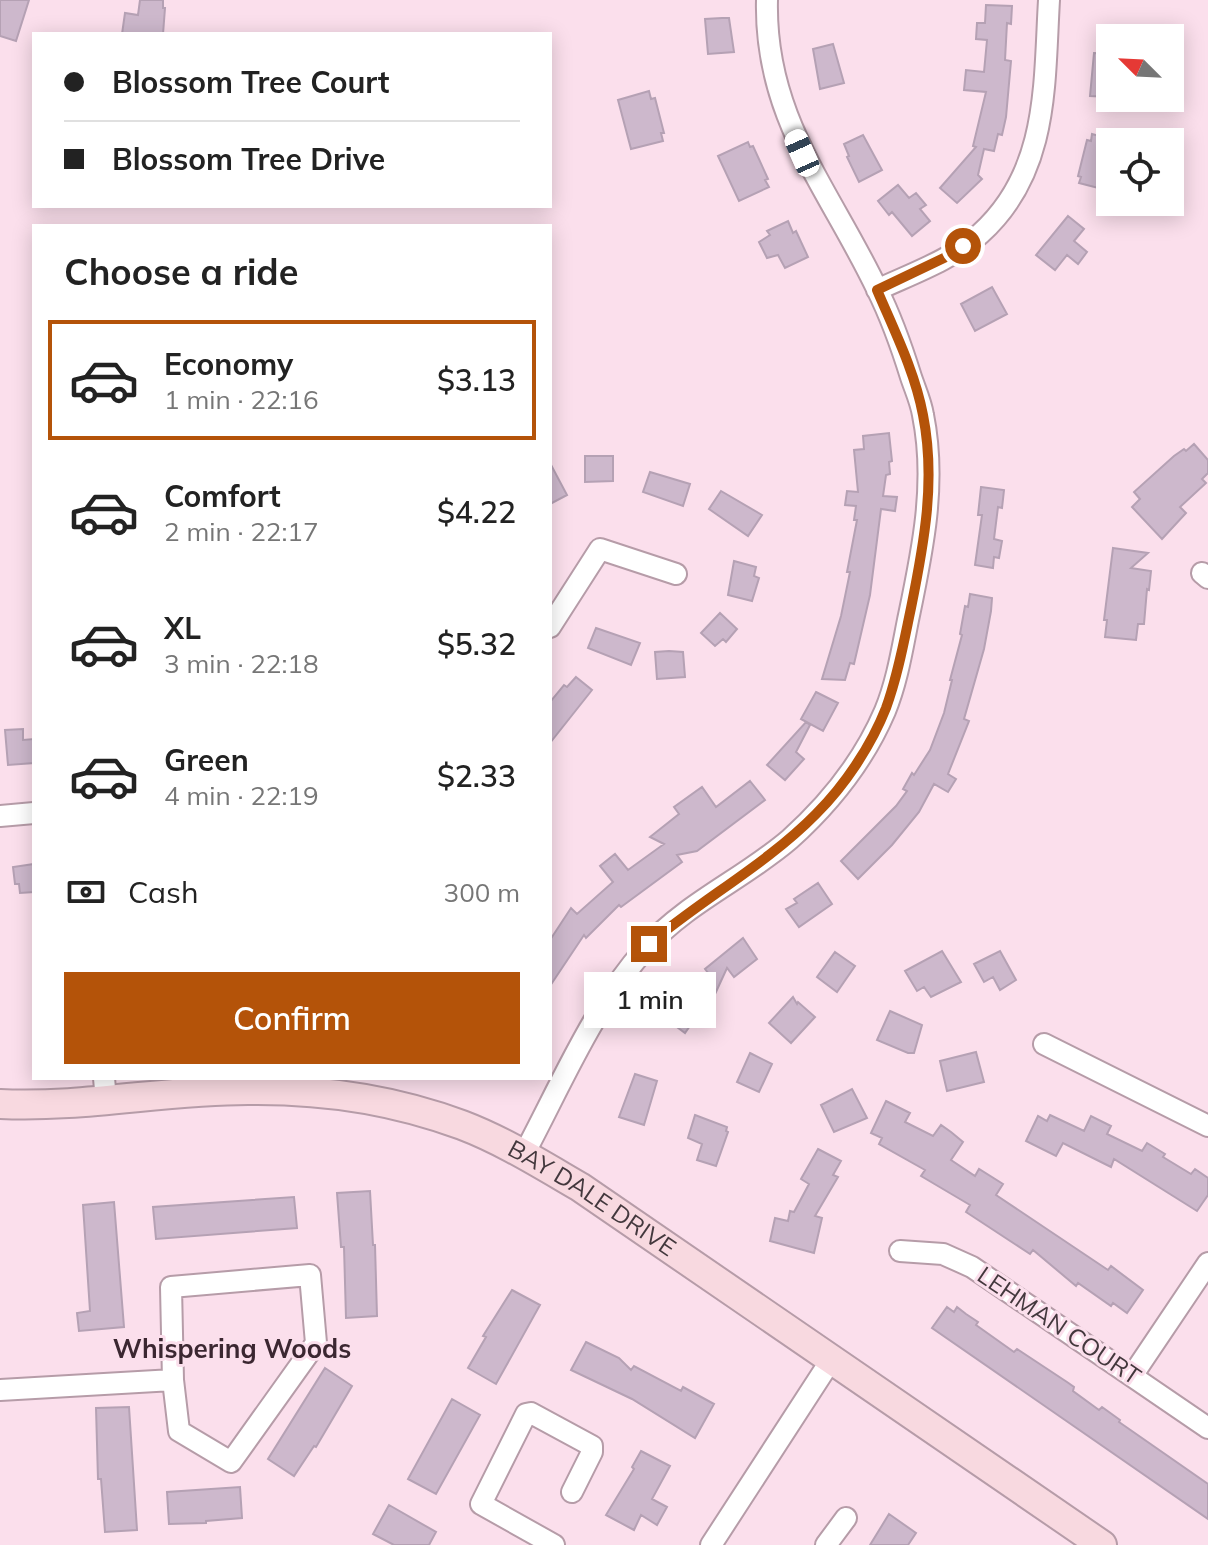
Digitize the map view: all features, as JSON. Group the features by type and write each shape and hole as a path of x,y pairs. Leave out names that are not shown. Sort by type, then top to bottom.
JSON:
{"street":[{"path":"524,1154 622,976 649,944 787,841 841,787 885,710 899,666 921,557 930,465 923,413 905,358 877,290 802,153 787,118 773,75 767,0"},
{"path":"877,290 946,257 980,235 1005,206 1022,178 1034,151 1042,113 1049,0"},
{"path":"552,624 600,549 676,574"},
{"path":"0,816 32,813"},
{"path":"1044,1044 1208,1126"},
{"name":"BAY DALE DRIVE","path":"0,1104 105,1089 327,1093 411,1109 464,1126 524,1154 580,1187 1102,1545"},
{"name":"LEHMAN COURT","path":"900,1251 943,1254 972,1267 1208,1428"},
{"path":"1132,1376 1208,1263"},
{"path":"310,1275 316,1343 231,1462 179,1431 173,1380 171,1287 310,1275"},
{"path":"711,1545 831,1360"},
{"path":"0,1390 173,1380"},
{"path":"554,1545 481,1504 526,1414 531,1413 592,1446 572,1492"},
{"path":"826,1545 846,1518"}],"building":[{"path":"0,0 29,0 16,41 0,36"},
{"path":"140,0 163,0 163,32 122,32 125,13 138,15"},
{"path":"986,5 1012,6 1011,24 1007,23 1005,60 1011,61 1006,117 994,151 984,149 978,175 982,179 957,203 940,188 976,147 973,146 986,92 964,90 966,70 984,72 987,40 976,39 977,23 985,23"},
{"path":"729,18 734,52 708,54 705,19"},
{"path":"833,44 844,83 820,89 813,49"},
{"path":"1094,53 1096,53 1096,96 1090,96"},
{"path":"649,91 651,99 655,98 664,133 661,133 663,141 631,149 618,100"},
{"path":"1092,134 1096,135 1096,187 1079,183 1081,177 1078,176 1087,140 1091,141"},
{"path":"863,135 882,170 859,182 844,144"},
{"path":"748,142 750,147 753,146 769,187 739,201 718,156"},
{"path":"898,185 909,198 916,193 926,205 920,209 930,221 912,236 878,201"},
{"path":"1068,216 1084,229 1074,241 1087,252 1078,264 1067,255 1055,270 1036,255"},
{"path":"788,221 808,257 785,268 778,255 767,258 759,242 770,235 767,231"},
{"path":"992,287 1007,314 975,331 961,304"},
{"path":"889,433 892,461 889,462 890,474 886,475 883,496 897,497 895,511 881,509 870,595 854,664 850,663 845,680 822,679 841,616 850,572 847,572 857,520 854,520 856,506 845,505 847,491 858,492 854,450 864,449 863,436"},
{"path":"1194,444 1208,460 1208,473 1202,479 1206,483 1180,507 1186,513 1162,539 1132,507 1140,499 1134,492 1174,456"},
{"path":"585,456 613,456 613,481 585,482"},
{"path":"552,467 567,495 552,503"},
{"path":"650,472 690,484 683,506 643,492"},
{"path":"981,487 1004,490 1002,508 998,507 994,539 1002,541 999,558 994,557 993,568 975,565 982,515 978,515"},
{"path":"721,491 762,515 748,536 709,509"},
{"path":"1113,548 1148,553 1131,568 1151,571 1144,624 1138,624 1136,640 1105,637 1107,620 1104,620"},
{"path":"734,561 756,567 754,576 759,578 752,601 728,595"},
{"path":"970,594 992,598 984,649 964,719 969,721 948,774 956,779 948,792 934,784 919,812 858,879 841,861 896,806 907,791 903,789 912,773 914,775 930,750 944,713"},
{"path":"720,613 737,629 726,642 723,639 715,646 701,633"},
{"path":"596,628 640,643 631,665 588,648"},
{"path":"655,652 683,652 685,677 657,679"},
{"path":"576,677 592,690 552,740 552,700 564,685 567,687"},
{"path":"816,692 838,703 823,731 801,719"},
{"path":"806,722 810,725 796,752 804,759 785,780 767,765"},
{"path":"23,729 23,740 32,739 32,763 8,765 5,730"},
{"path":"750,781 765,800 697,851 677,855 682,862 621,907 619,905 586,938 584,935 552,983 552,937 571,908 577,914 613,882 600,866 615,854 628,870 664,844 650,837 679,814 674,807 702,787 716,807"},
{"path":"32,864 32,892 20,893 19,884 15,884 13,867"},
{"path":"818,883 832,904 799,927 786,909 797,903 794,899"},
{"path":"743,938 757,959 734,977 727,968 705,1016 697,1026 692,1023 685,1033 665,1018 681,995 694,1003 712,978 705,969"},
{"path":"942,951 961,982 931,997 924,987 917,991 905,971"},
{"path":"1000,951 1016,980 1000,990 993,977 984,982 974,964"},
{"path":"835,952 855,966 837,992 817,977"},
{"path":"793,997 797,1004 815,1017 791,1043 769,1023"},
{"path":"890,1011 922,1025 914,1053 877,1040"},
{"path":"976,1052 984,1082 947,1091 940,1061"},
{"path":"750,1053 772,1064 759,1092 737,1082"},
{"path":"635,1074 657,1081 644,1125 619,1117"},
{"path":"852,1089 867,1118 834,1132 821,1105"},
{"path":"886,1101 910,1113 905,1122 933,1136 941,1125 951,1132 963,1142 951,1160 975,1176 979,1169 1003,1184 996,1195 1108,1270 1111,1266 1143,1290 1127,1313 1078,1283 1076,1286 1033,1250 1030,1254 966,1212 970,1205 921,1176 925,1170 879,1144 882,1138 871,1133"},
{"path":"695,1115 727,1127 716,1166 697,1160 702,1144 688,1138"},
{"path":"1050,1115 1084,1131 1091,1116 1111,1126 1107,1134 1142,1151 1147,1143 1191,1174 1195,1169 1208,1178 1208,1195 1197,1211 1114,1159 1111,1167 1063,1143 1056,1156 1026,1141 1038,1116 1047,1121"},
{"path":"818,1149 841,1161 833,1175 838,1177 815,1216 822,1218 814,1253 770,1241 775,1218 788,1221 790,1211 794,1212 809,1184 801,1179"},
{"path":"370,1191 377,1316 346,1318 344,1247 341,1247 337,1193"},
{"path":"294,1197 297,1228 156,1239 153,1207"},
{"path":"114,1202 124,1327 79,1331 77,1313 90,1311 83,1205"},
{"path":"512,1290 540,1305 496,1384 468,1368 486,1337 483,1336"},
{"path":"947,1307 954,1312 957,1307 1014,1352 1017,1349 1067,1382 1074,1387 1073,1391 1099,1410 1102,1407 1208,1484 1208,1519 932,1328"},
{"path":"586,1342 619,1358 631,1370 634,1366 681,1391 683,1387 714,1404 695,1438 632,1399 571,1370"},
{"path":"325,1368 352,1386 316,1447 294,1476 268,1459"},
{"path":"452,1399 480,1415 436,1494 408,1479"},
{"path":"129,1407 137,1530 105,1532 101,1479 98,1479 96,1408"},
{"path":"641,1451 670,1466 652,1499 667,1507 657,1525 641,1515 634,1530 606,1515 634,1469 632,1467"},
{"path":"240,1487 242,1518 169,1524 167,1492"},
{"path":"389,1505 436,1532 429,1545 394,1545 373,1534"},
{"path":"889,1514 916,1533 908,1545 870,1545"}],"district":[{"name":"Whispering Woods","path":"232,1349"}],"route":[{"path":"649,944 787,841 816,814 841,787 885,710 899,666 921,557 930,465 923,413 905,358 877,290 963,246"}]}
